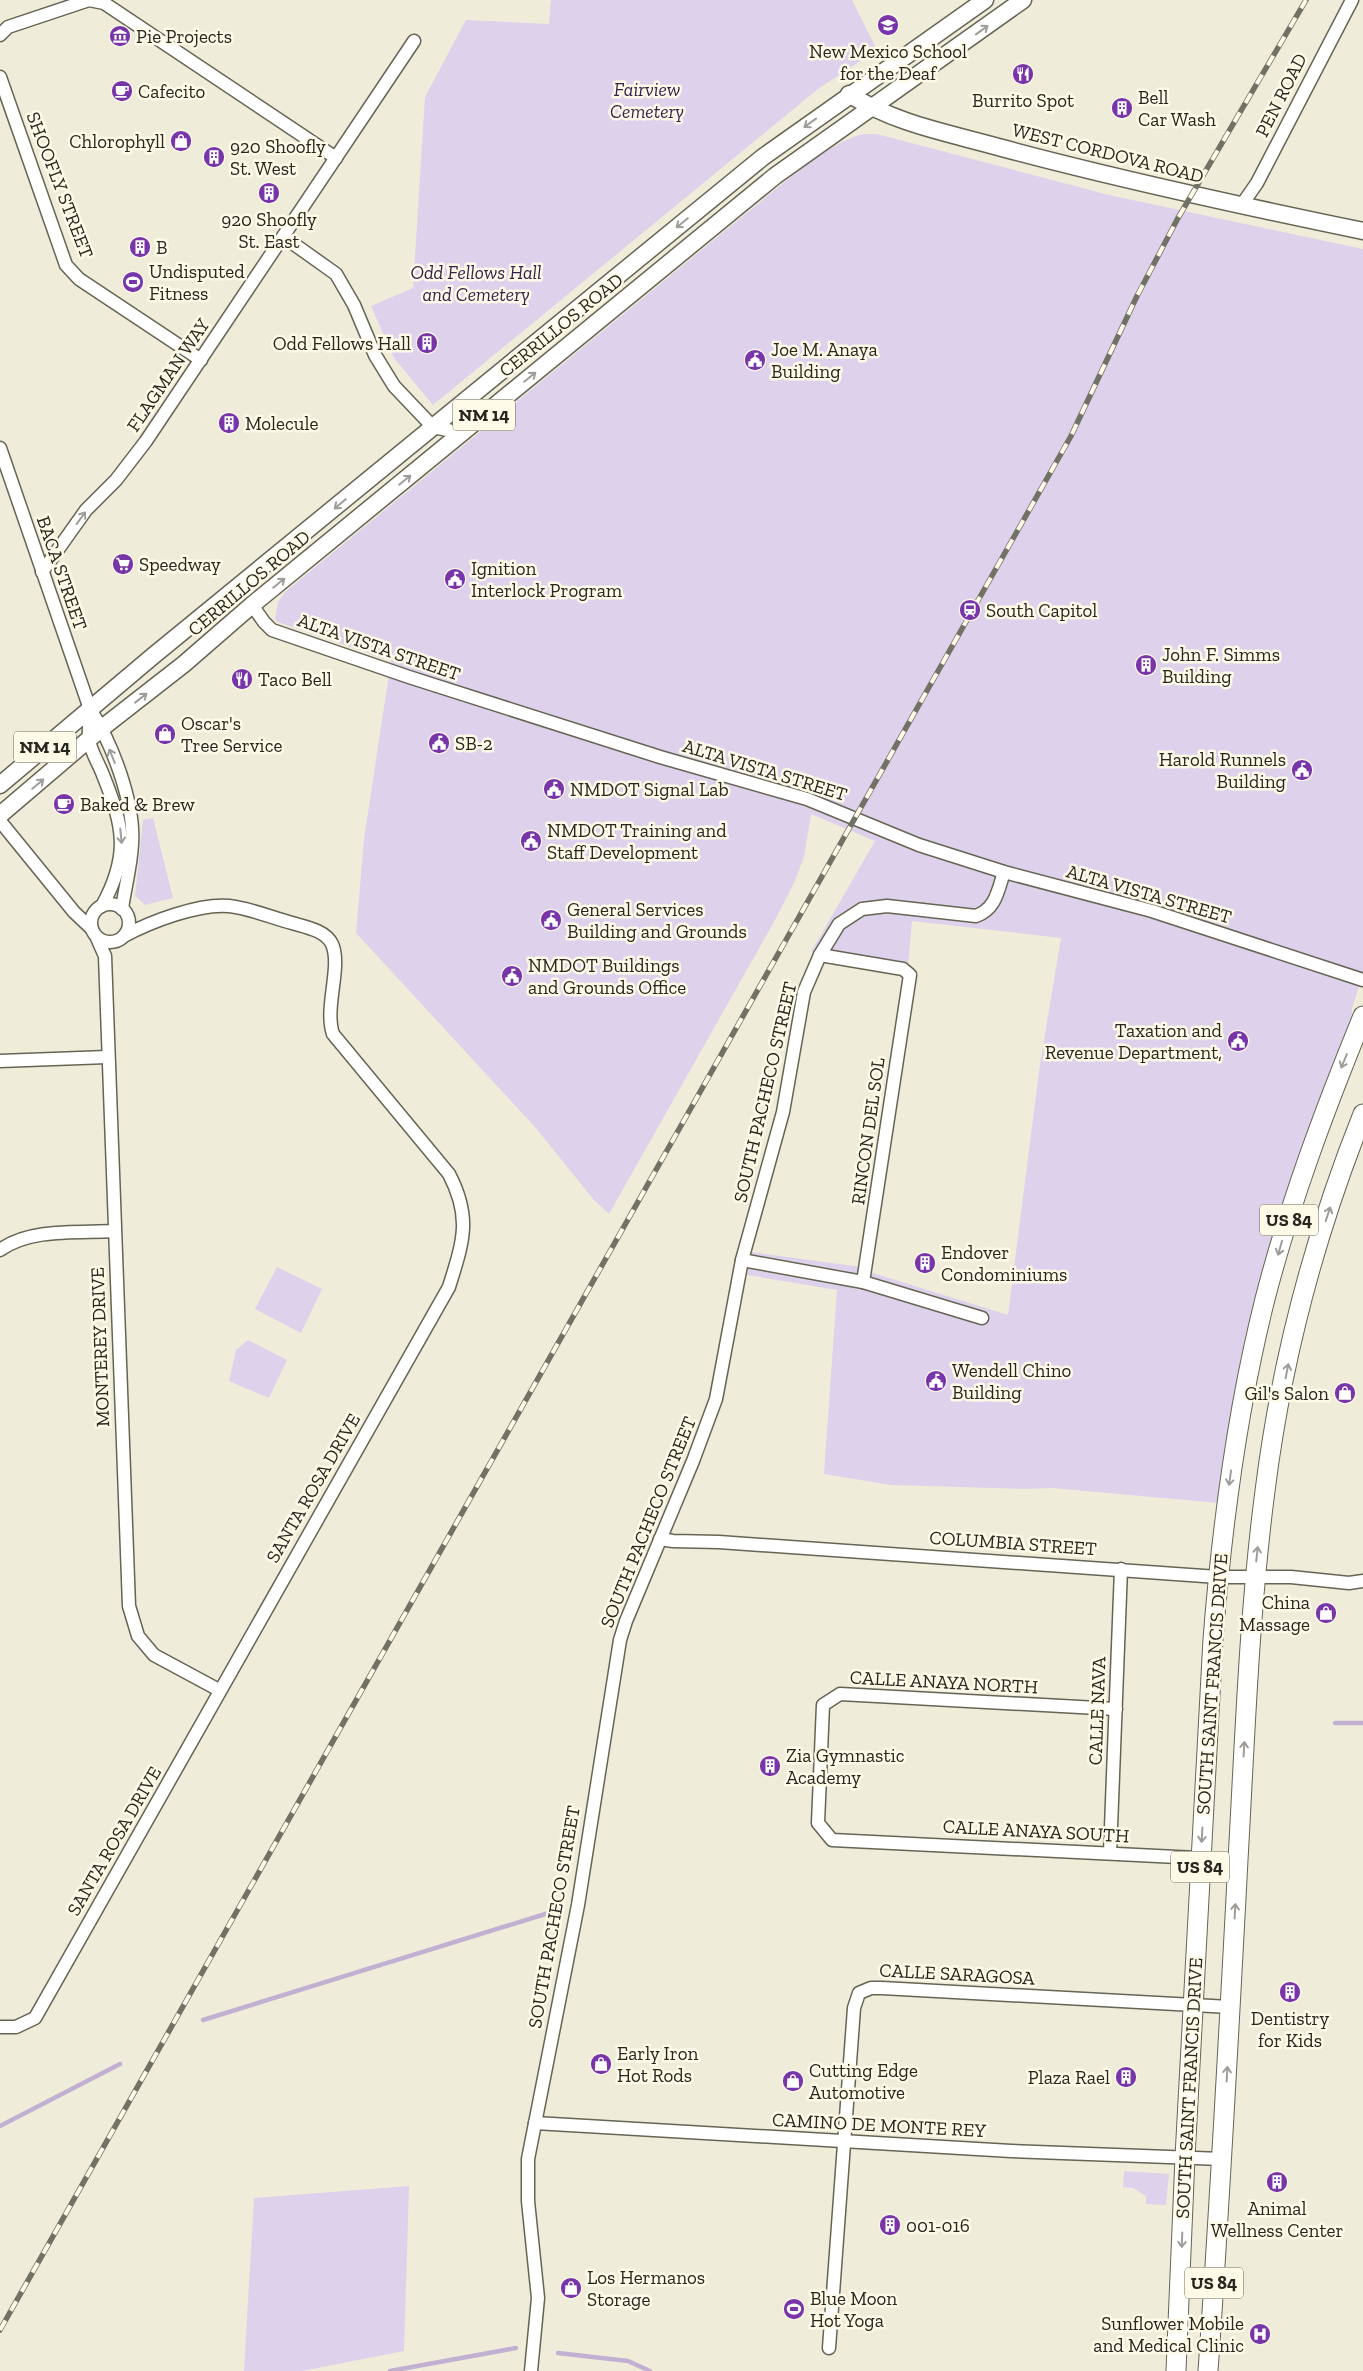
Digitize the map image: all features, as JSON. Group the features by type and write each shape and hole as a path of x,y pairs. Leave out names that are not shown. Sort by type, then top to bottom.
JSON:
{"highway":[{"name":"SOUTH SAINT FRANCIS DRIVE","path":"1176,2371 1185,2157 1218,1577 1238,1430 1266,1298 1296,1194 1316,1134 1363,1016"},
{"name":"SOUTH SAINT FRANCIS DRIVE","path":"1208,2371 1255,1577 1268,1470 1298,1316 1341,1174 1363,1114"}],"main road":[{"name":"CERRILLOS ROAD","path":"0,785 763,157 849,94 985,0"},
{"name":"CERRILLOS ROAD","path":"0,815 102,728 184,664 252,605 775,176 1023,0"},
{"name":"WEST CORDOVA ROAD","path":"849,94 871,108 892,118 1033,156 1156,187 1363,231"}],"street":[{"path":"0,35 8,27 89,0 104,3 336,158"},
{"name":"PEN ROAD","path":"1242,206 1257,182 1352,0"},
{"name":"FLAGMAN WAY","path":"42,572 86,510 116,480 151,435 414,41"},
{"name":"SHOOFLY STREET","path":"0,77 66,265 79,279 201,360"},
{"path":"284,237 336,274 354,304 375,355 394,386 433,428 462,433"},
{"name":"BACA STREET","path":"0,448 90,709 102,728"},
{"name":"ALTA VISTA STREET","path":"252,605 264,622 272,630 280,633 653,755 807,800 890,834 1004,872 1152,911 1363,980"},
{"name":"BACA STREET","path":"89,741 90,709"},
{"path":"102,728 123,783 132,814 132,844 125,913 128,927 105,956"},
{"path":"89,741 118,814 122,840 118,873 91,919 94,933 108,942 119,939 149,922"},
{"name":"MONTEREY DRIVE","path":"0,821 74,912 94,933 105,956 107,1057 129,1606 138,1636 154,1655 219,1690"},
{"name":"SOUTH PACHECO STREET","path":"531,2371 538,2298 527,2178 535,2124 578,1905 620,1640 693,1461 716,1399 742,1260 783,1112 804,992 820,955 840,924 862,909 887,906 960,916 982,914 994,902 1004,872"},
{"path":"74,912 112,905 125,913 149,922"},
{"name":"SANTA ROSA DRIVE","path":"0,2027 16,2027 35,2018 219,1690 449,1287 462,1244 464,1211 458,1191 449,1174 333,1034 329,1023 335,956 331,942 319,931 230,906 209,906 149,922"},
{"name":"RINCON DEL SOL","path":"820,955 903,969 910,975 863,1282"},
{"path":"0,1061 107,1057"},
{"path":"0,1250 8,1244 37,1235 114,1231"},
{"path":"742,1260 863,1282 982,1318"},
{"name":"COLUMBIA STREET","path":"660,1539 1218,1577 1291,1577 1349,1583 1363,1581"},
{"name":"CALLE NAVA","path":"1110,1853 1121,1569"},
{"name":"CALLE ANAYA NORTH","path":"832,1840 818,1823 822,1705 840,1694 1116,1710"},
{"name":"CALLE ANAYA SOUTH","path":"832,1840 1238,1860"},
{"name":"CALLE SARAGOSA","path":"829,2348 854,2008 859,1993 865,1989 882,1988 1230,2007"},
{"name":"CAMINO DE MONTE REY","path":"535,2124 1011,2151 1222,2158"}],"green space":[{"path":"551,0 852,0 877,50 818,89 433,405 394,358 371,306 413,288 425,97 466,20 549,24"},
{"path":"863,134 877,134 1109,195 1363,249 1363,974 1352,1008 1352,1022 1322,1095 1219,1503 1052,1488 1024,1489 891,1485 824,1474 837,1290 747,1275 752,1252 861,1267 873,1273 1008,1315 1040,1064 1061,938 912,921 908,966 811,952 875,841 811,814 804,857 794,883 609,1214 594,1200 535,1127 356,933 364,839 391,661 278,622 275,619 278,602 285,592 788,179 838,144"},
{"path":"153,818 173,898 145,905 135,896 143,820"},
{"path":"277,1267 322,1289 301,1333 255,1309"},
{"path":"248,1340 287,1360 269,1398 229,1381 236,1350"},
{"path":"1124,2171 1169,2174 1166,2205 1146,2204 1146,2196 1133,2188 1123,2187"},
{"path":"409,2186 404,2351 302,2371 244,2371 254,2198"}],"waterway":[{"path":"1335,1723 1363,1723"},
{"path":"203,2020 555,1911"},
{"path":"0,2126 120,2064"},
{"path":"390,2371 516,2348"},
{"path":"558,2353 628,2361 650,2371"}],"railway":[{"path":"0,2330 1071,436 1137,296 1178,218 1306,0"}],"place":[{"name":"New Mexico School for the Deaf","path":"888,25"},
{"name":"Pie Projects","path":"120,36"},
{"name":"Burrito Spot","path":"1023,74"},
{"name":"Cafecito","path":"122,91"},
{"name":"Bell Car Wash","path":"1122,108"},
{"name":"Chlorophyll","path":"181,141"},
{"name":"920 Shoofly St. West","path":"214,157"},
{"name":"920 Shoofly St. East","path":"269,193"},
{"name":"B","path":"140,247"},
{"name":"Undisputed Fitness","path":"133,282"},
{"name":"Odd Fellows Hall","path":"427,343"},
{"name":"Joe M. Anaya Building","path":"755,360"},
{"name":"Molecule","path":"229,423"},
{"name":"Speedway","path":"123,564"},
{"name":"Ignition Interlock Program","path":"455,579"},
{"name":"South Capitol","path":"970,610"},
{"name":"John F. Simms Building","path":"1146,665"},
{"name":"Taco Bell","path":"242,679"},
{"name":"Oscar's Tree Service","path":"165,734"},
{"name":"SB-2","path":"439,743"},
{"name":"Harold Runnels Building","path":"1302,770"},
{"name":"NMDOT Signal Lab","path":"554,789"},
{"name":"Baked & Brew","path":"64,804"},
{"name":"NMDOT Training and Staff Development","path":"531,841"},
{"name":"General Services Building and Grounds","path":"551,920"},
{"name":"NMDOT Buildings and Grounds Office","path":"512,976"},
{"name":"Taxation and Revenue Department,","path":"1238,1041"},
{"name":"Endover Condominiums","path":"925,1263"},
{"name":"Wendell Chino Building","path":"936,1381"},
{"name":"Gil's Salon","path":"1345,1393"},
{"name":"China Massage","path":"1326,1613"},
{"name":"Zia Gymnastic Academy","path":"770,1766"},
{"name":"Dentistry for Kids","path":"1290,1992"},
{"name":"Early Iron Hot Rods","path":"601,2064"},
{"name":"Plaza Rael","path":"1126,2077"},
{"name":"Cutting Edge Automotive","path":"793,2081"},
{"name":"Animal Wellness Center","path":"1277,2182"},
{"name":"001-016","path":"890,2225"},
{"name":"Los Hermanos Storage","path":"571,2288"},
{"name":"Blue Moon Hot Yoga","path":"794,2309"},
{"name":"Sunflower Mobile and Medical Clinic","path":"1260,2334"}],"park label":[{"name":"Fairview Cemetery","path":"647,100"},
{"name":"Odd Fellows Hall and Cemetery","path":"476,283"}]}
